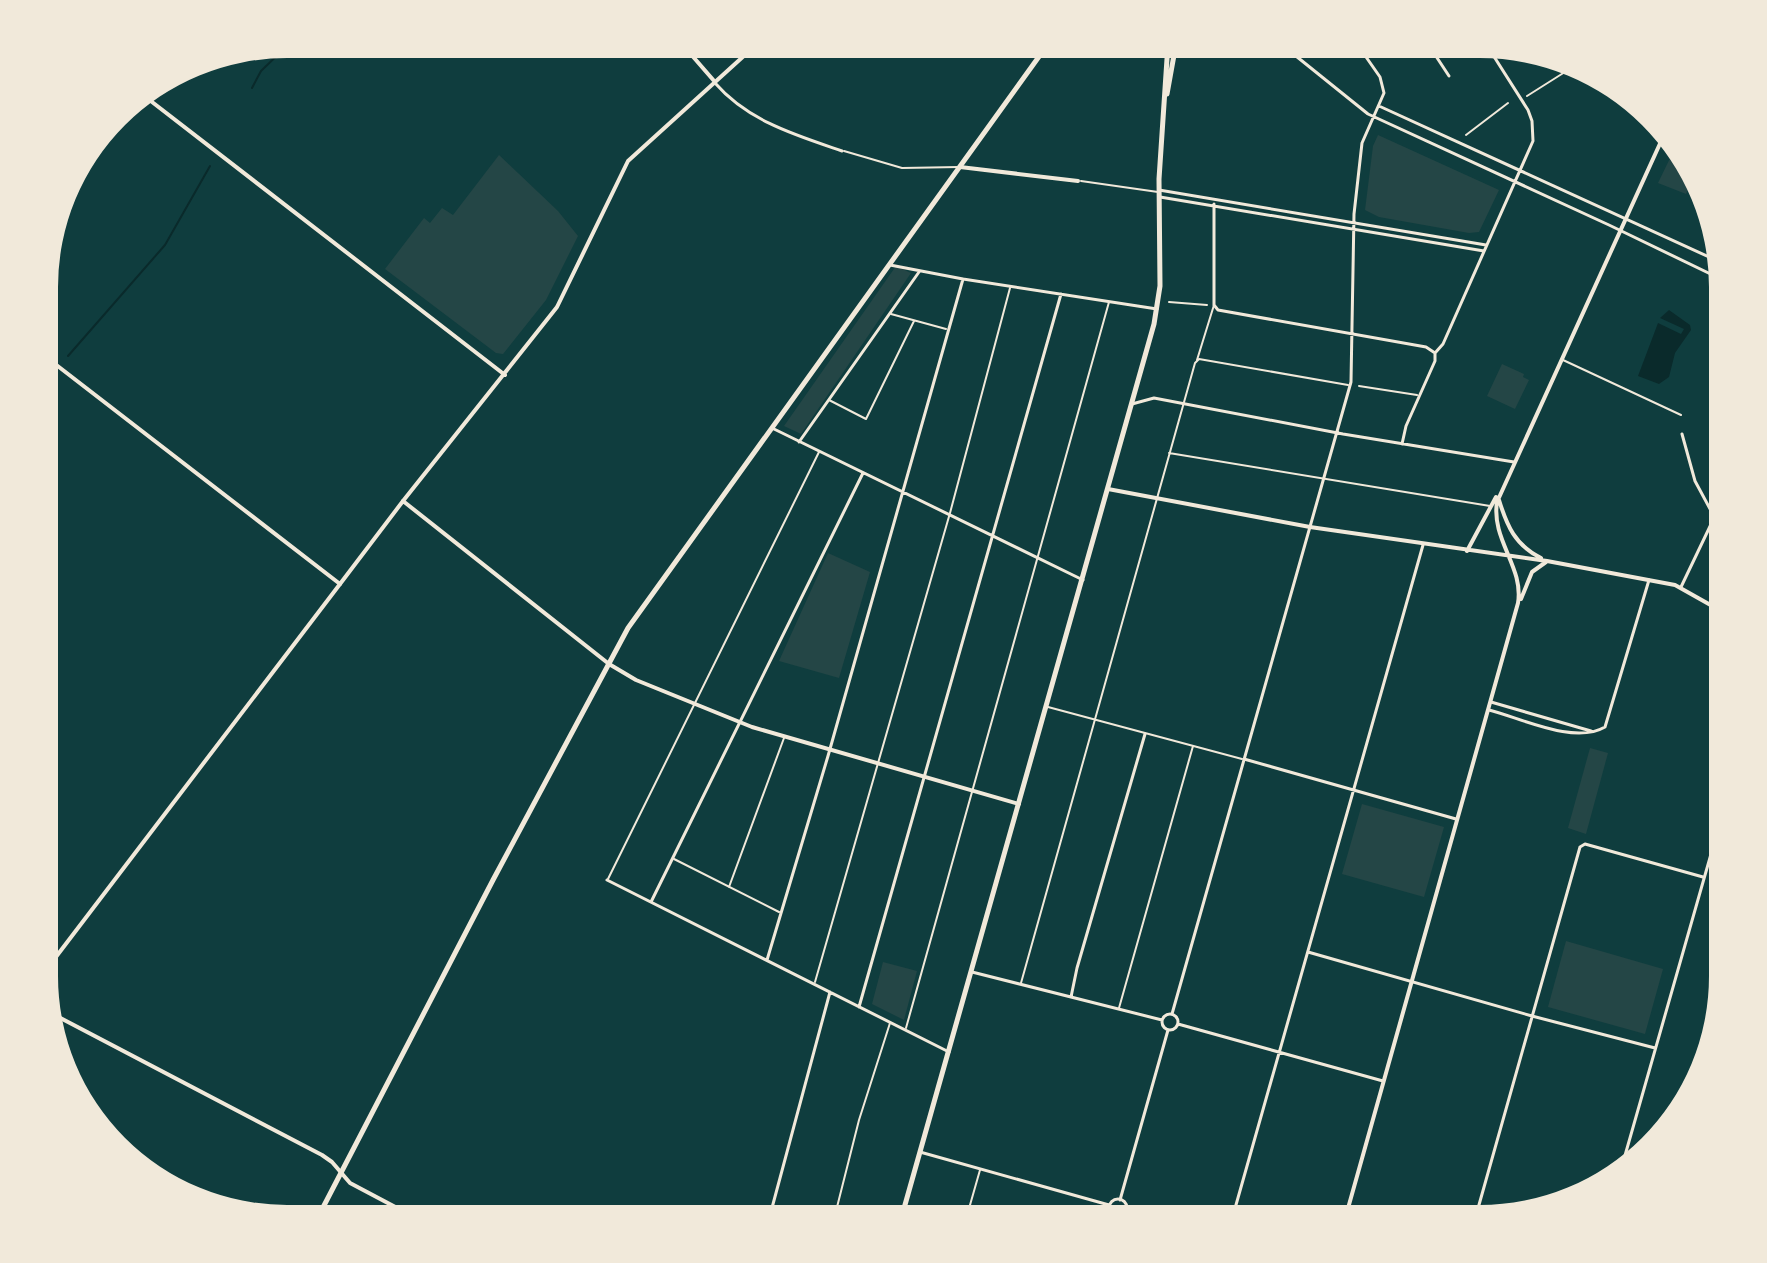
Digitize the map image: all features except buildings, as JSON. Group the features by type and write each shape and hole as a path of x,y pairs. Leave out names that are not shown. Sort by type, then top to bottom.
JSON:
{"main road":[{"path":"324,1205 488,888 631,623 1038,58"},
{"path":"905,1205 1157,309 1160,286 1159,193 1167,58"},
{"path":"1165,99 1174,58"}],"street":[{"path":"694,58 731,100 773,126 887,166 960,167 1078,181 1486,245"},
{"path":"58,954 403,501 557,307 628,161 742,58"},
{"path":"1299,58 1374,117 1709,273"},
{"path":"1172,1014 1350,385 1352,228 1362,143 1379,106 1384,86 1366,58"},
{"path":"1437,58 1449,76"},
{"path":"1402,444 1435,353 1443,344 1533,141 1528,110 1495,58"},
{"path":"1527,96 1563,73"},
{"path":"153,103 505,376"},
{"path":"1466,135 1508,103"},
{"path":"1379,106 1707,256"},
{"path":"1517,609 1520,587 1497,527 1499,497 1659,145"},
{"path":"1159,193 1484,251"},
{"path":"1021,984 1169,453 1214,305 1214,204"},
{"path":"890,265 1157,309"},
{"path":"798,443 919,272"},
{"path":"767,960 963,279"},
{"path":"814,984 950,513 1010,286"},
{"path":"859,1007 1061,294"},
{"path":"906,1030 1109,301"},
{"path":"1169,302 1207,305"},
{"path":"1214,305 1220,311 1428,348 1435,353"},
{"path":"889,314 949,329"},
{"path":"828,399 866,419 914,321"},
{"path":"1197,360 1350,385"},
{"path":"1562,360 1681,415"},
{"path":"58,366 340,584"},
{"path":"1359,386 1420,396"},
{"path":"1132,404 1154,398 1336,433 1514,462"},
{"path":"772,428 1083,580"},
{"path":"1682,434 1695,481 1709,508"},
{"path":"819,452 607,880 949,1052"},
{"path":"1169,453 1491,506"},
{"path":"651,902 863,473"},
{"path":"1467,551 1503,486"},
{"path":"1108,489 1310,527 1547,561 1649,580 1681,587 1709,604"},
{"path":"1499,497 1507,526 1514,536 1525,549 1547,561"},
{"path":"403,501 609,664 636,680 784,737 1019,804"},
{"path":"1681,587 1709,528"},
{"path":"1236,1205 1423,545"},
{"path":"1349,1205 1517,609 1532,572 1547,561"},
{"path":"1489,710 1571,733 1605,727 1649,580"},
{"path":"1491,702 1596,731"},
{"path":"1047,707 1458,820"},
{"path":"1529,712 1540,725"},
{"path":"1071,997 1145,734"},
{"path":"729,887 784,737"},
{"path":"1119,1009 1193,746"},
{"path":"1479,1205 1580,847 1585,844 1703,877"},
{"path":"1626,1152 1709,858"},
{"path":"673,859 781,912"},
{"path":"1307,952 1655,1048"},
{"path":"972,972 1162,1020"},
{"path":"773,1205 830,992"},
{"path":"1172,1014 1177,1017 1178,1024 1168,1030 1163,1027 1162,1020 1172,1014"},
{"path":"62,1019 322,1155 350,1183 392,1205"},
{"path":"838,1205 859,1120 890,1022"},
{"path":"1178,1024 1383,1081"},
{"path":"1120,1200 1168,1030"},
{"path":"920,1152 1109,1205 1114,1200 1120,1200 1126,1205"},
{"path":"970,1205 980,1169"}],"shaded area":[{"path":"1378,135 1499,190 1479,232 1469,233 1379,217 1365,210 1373,146"},
{"path":"499,155 558,211 578,236 546,300 503,354 496,353 385,269 424,218 430,223 442,208 453,215"},
{"path":"1669,160 1688,191 1686,194 1658,183"},
{"path":"896,266 911,273 801,434 784,426"},
{"path":"1669,310 1690,325 1691,330 1675,353 1669,377 1659,384 1638,376 1658,323 1681,334 1684,329 1660,318"},
{"path":"1502,364 1524,374 1523,377 1529,380 1515,409 1487,396"},
{"path":"828,553 870,572 839,678 779,661"},
{"path":"1590,748 1608,753 1586,834 1568,828"},
{"path":"1362,804 1444,827 1424,897 1342,874"},
{"path":"1566,941 1663,969 1645,1034 1548,1007"},
{"path":"883,962 917,971 904,1020 872,1004"}],"waterway":[{"path":"252,88 261,71 274,58"},
{"path":"68,356 165,245 210,166"}]}
